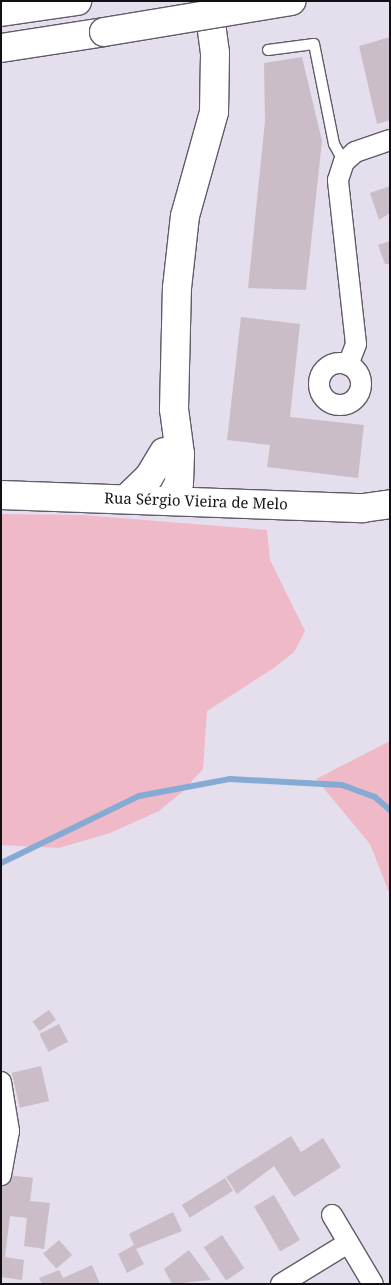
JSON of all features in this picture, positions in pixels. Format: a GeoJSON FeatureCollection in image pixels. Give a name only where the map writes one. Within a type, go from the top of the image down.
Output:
{"type":"FeatureCollection","features":[{"type":"Feature","properties":{"kind":"main road"},"geometry":{"type":"LineString","coordinates":[[1,12],[77,1]]}},
{"type":"Feature","properties":{"kind":"main road"},"geometry":{"type":"LineString","coordinates":[[170,500],[179,483],[172,453],[177,288],[186,216],[214,112],[215,53],[208,1]]}},
{"type":"Feature","properties":{"kind":"main road"},"geometry":{"type":"LineString","coordinates":[[1,48],[291,1]]}},
{"type":"Feature","properties":{"kind":"main road"},"geometry":{"type":"LineString","coordinates":[[126,499],[172,453]]}},
{"type":"Feature","properties":{"kind":"main road"},"geometry":{"type":"LineString","coordinates":[[172,453],[198,485],[217,502]]}},
{"type":"Feature","properties":{"kind":"main road","name":"Rua Sérgio Vieira de Melo"},"geometry":{"type":"LineString","coordinates":[[1,495],[363,508],[390,504]]}},
{"type":"Feature","properties":{"kind":"street"},"geometry":{"type":"LineString","coordinates":[[348,365],[356,344],[338,180],[344,162],[355,152],[390,140]]}},
{"type":"Feature","properties":{"kind":"street"},"geometry":{"type":"LineString","coordinates":[[1,1082],[9,1131],[1,1174]]}},
{"type":"Feature","properties":{"kind":"street"},"geometry":{"type":"LineString","coordinates":[[332,1215],[373,1284]]}},
{"type":"Feature","properties":{"kind":"street"},"geometry":{"type":"LineString","coordinates":[[281,1284],[348,1243]]}},
{"type":"Feature","properties":{"kind":"lane"},"geometry":{"type":"LineString","coordinates":[[268,50],[314,44],[334,144],[344,162]]}},
{"type":"Feature","properties":{"kind":"shaded area"},"geometry":{"type":"Polygon","coordinates":[[[1,514],[82,515],[267,530],[270,560],[305,631],[294,652],[274,668],[207,711],[203,769],[182,792],[159,811],[110,833],[59,848],[1,845],[1,514]]]}},
{"type":"Feature","properties":{"kind":"shaded area"},"geometry":{"type":"Polygon","coordinates":[[[390,741],[390,895],[370,844],[316,779],[390,741]]]}},
{"type":"Feature","properties":{"kind":"building"},"geometry":{"type":"Polygon","coordinates":[[[390,37],[390,120],[377,124],[359,46],[390,37]]]}},
{"type":"Feature","properties":{"kind":"building"},"geometry":{"type":"Polygon","coordinates":[[[302,57],[322,141],[306,290],[248,288],[265,121],[264,63],[302,57]]]}},
{"type":"Feature","properties":{"kind":"building"},"geometry":{"type":"Polygon","coordinates":[[[390,186],[390,213],[379,220],[370,193],[390,186]]]}},
{"type":"Feature","properties":{"kind":"building"},"geometry":{"type":"Polygon","coordinates":[[[390,241],[390,264],[385,264],[378,245],[390,241]]]}},
{"type":"Feature","properties":{"kind":"building"},"geometry":{"type":"Polygon","coordinates":[[[241,317],[300,324],[290,417],[364,425],[358,478],[267,467],[270,445],[227,440],[241,317]]]}},
{"type":"Feature","properties":{"kind":"building"},"geometry":{"type":"Polygon","coordinates":[[[49,1010],[56,1020],[39,1031],[33,1021],[49,1010]]]}},
{"type":"Feature","properties":{"kind":"building"},"geometry":{"type":"Polygon","coordinates":[[[59,1024],[68,1042],[48,1052],[39,1034],[59,1024]]]}},
{"type":"Feature","properties":{"kind":"building"},"geometry":{"type":"Polygon","coordinates":[[[41,1066],[49,1101],[20,1108],[12,1073],[41,1066]]]}},
{"type":"Feature","properties":{"kind":"building"},"geometry":{"type":"Polygon","coordinates":[[[291,1136],[301,1152],[323,1138],[341,1167],[294,1197],[274,1166],[237,1194],[226,1177],[291,1136]]]}},
{"type":"Feature","properties":{"kind":"building"},"geometry":{"type":"Polygon","coordinates":[[[1,1174],[33,1178],[30,1201],[50,1203],[44,1249],[24,1246],[27,1218],[10,1216],[5,1257],[24,1260],[22,1280],[1,1277],[1,1174]]]}},
{"type":"Feature","properties":{"kind":"building"},"geometry":{"type":"Polygon","coordinates":[[[225,1178],[233,1191],[190,1218],[182,1205],[225,1178]]]}},
{"type":"Feature","properties":{"kind":"building"},"geometry":{"type":"Polygon","coordinates":[[[274,1195],[300,1240],[280,1252],[254,1206],[274,1195]]]}},
{"type":"Feature","properties":{"kind":"building"},"geometry":{"type":"Polygon","coordinates":[[[173,1212],[182,1231],[136,1249],[144,1264],[127,1273],[118,1254],[134,1245],[129,1234],[173,1212]]]}},
{"type":"Feature","properties":{"kind":"building"},"geometry":{"type":"Polygon","coordinates":[[[222,1235],[244,1268],[226,1280],[204,1247],[222,1235]]]}},
{"type":"Feature","properties":{"kind":"building"},"geometry":{"type":"Polygon","coordinates":[[[59,1240],[72,1255],[56,1269],[43,1254],[59,1240]]]}},
{"type":"Feature","properties":{"kind":"building"},"geometry":{"type":"Polygon","coordinates":[[[189,1250],[211,1280],[172,1284],[164,1269],[189,1250]]]}},
{"type":"Feature","properties":{"kind":"building"},"geometry":{"type":"Polygon","coordinates":[[[92,1265],[100,1284],[42,1284],[39,1278],[59,1270],[63,1278],[92,1265]]]}},
{"type":"Feature","properties":{"kind":"waterway"},"geometry":{"type":"LineString","coordinates":[[1,863],[139,796],[230,779],[342,785],[375,797],[390,810]]}}]}
